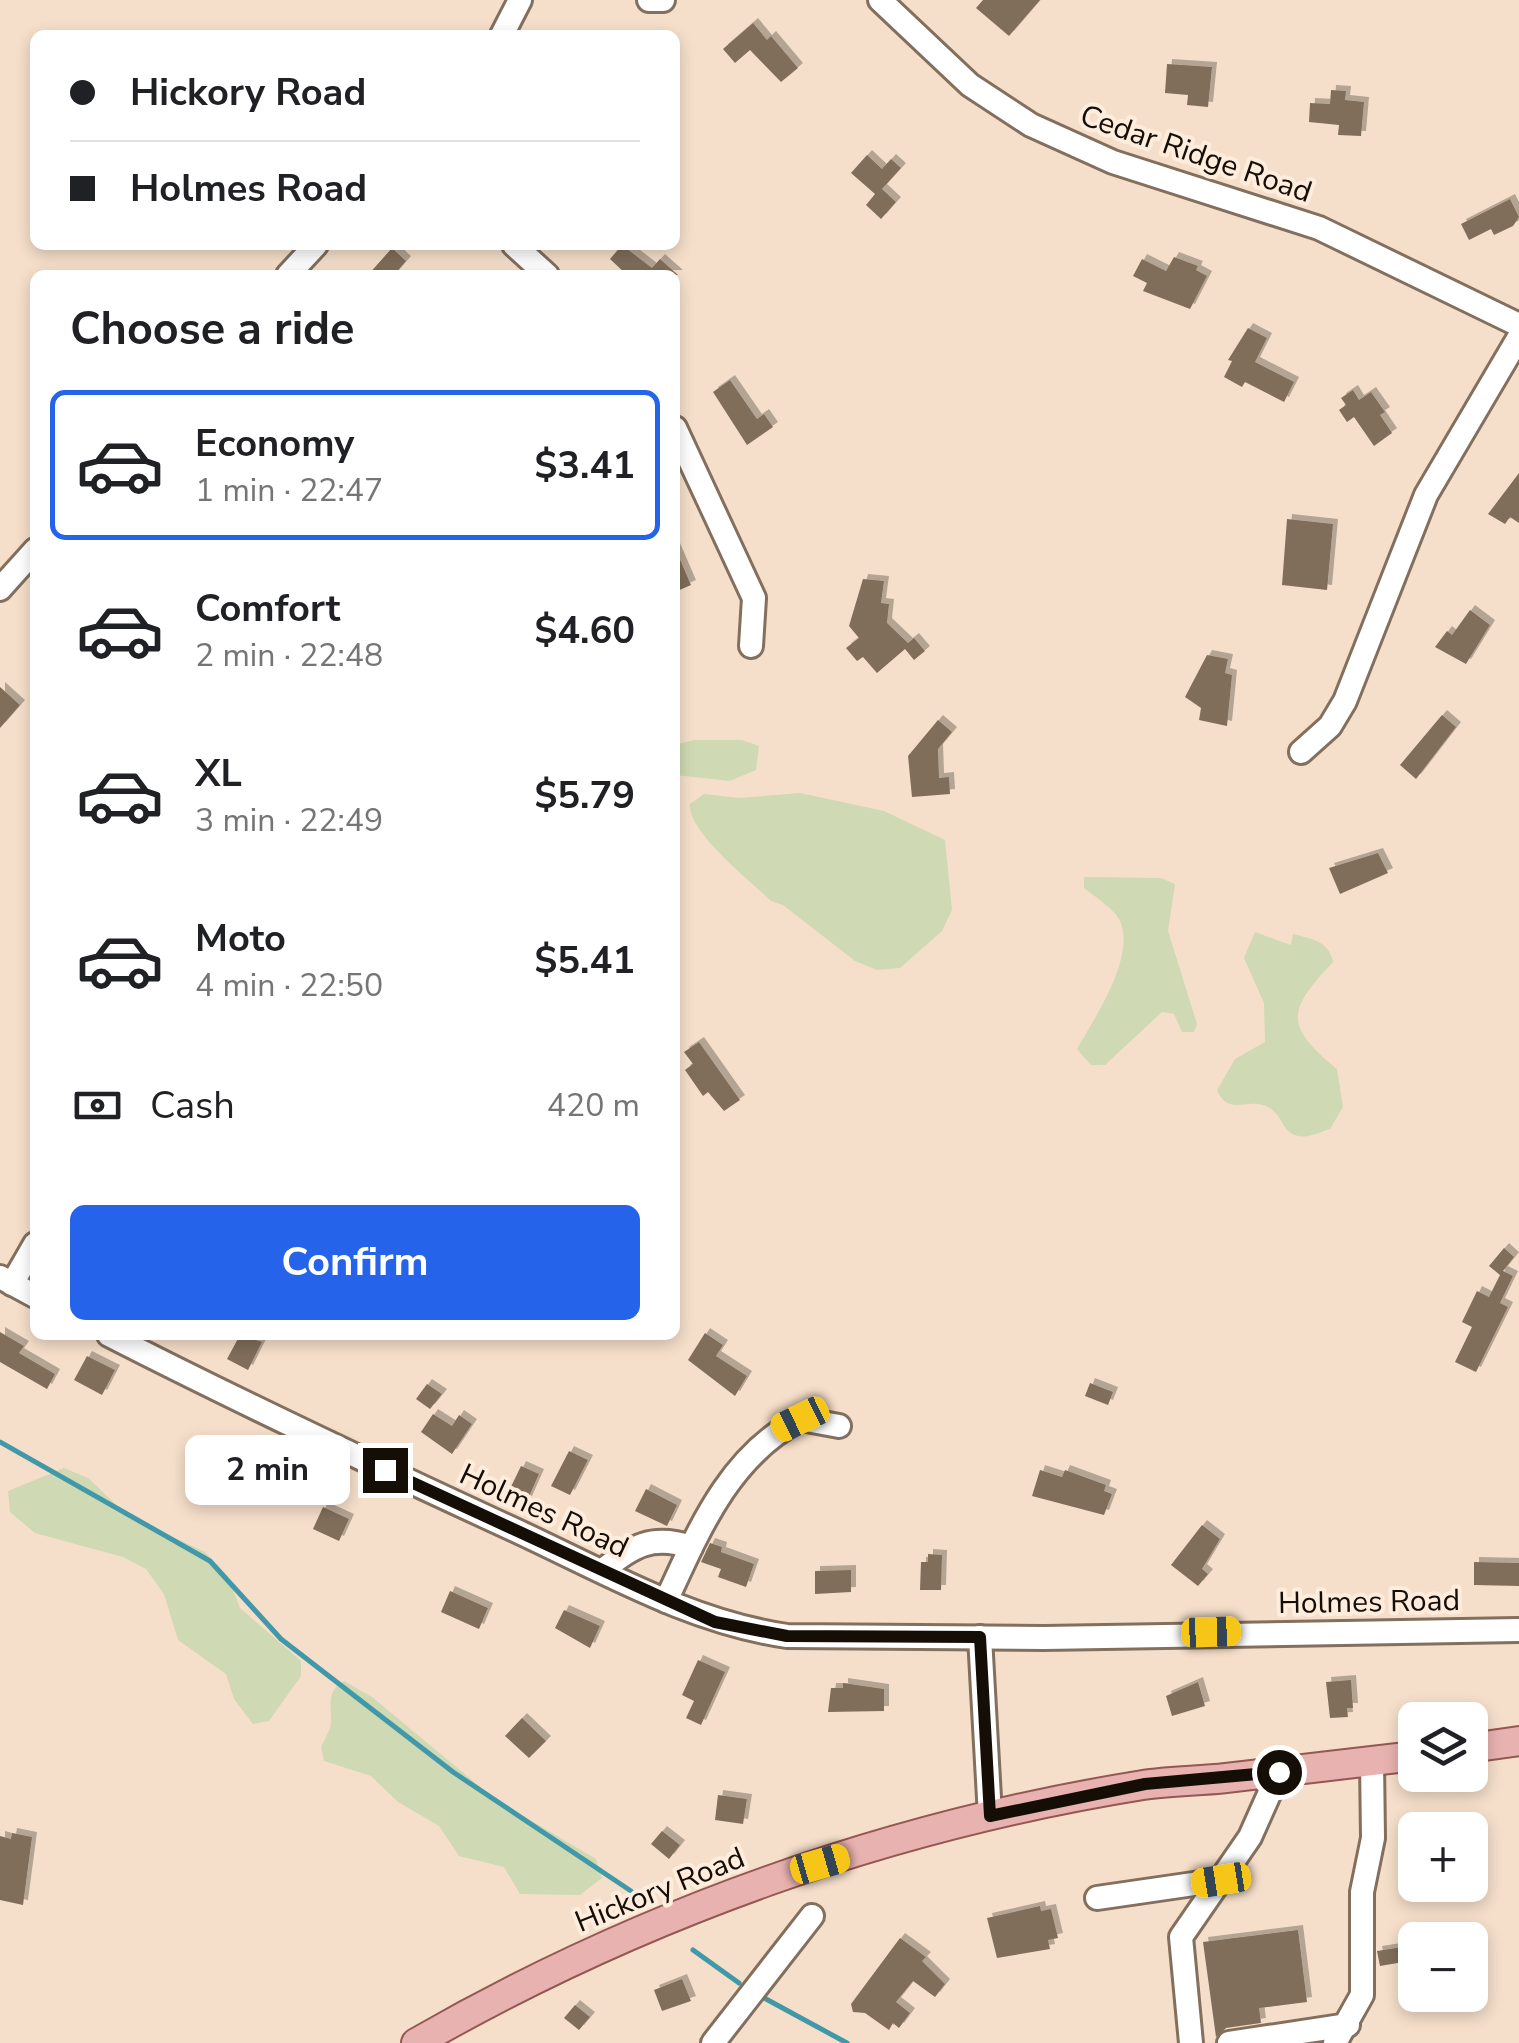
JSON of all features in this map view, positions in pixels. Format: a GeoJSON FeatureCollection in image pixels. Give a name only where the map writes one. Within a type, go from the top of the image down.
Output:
{"type":"FeatureCollection","features":[{"type":"Feature","properties":{"kind":"main road"},"geometry":{"type":"LineString","coordinates":[[1488,1745],[1519,1740]]}},
{"type":"Feature","properties":{"kind":"main road","name":"Hickory Road"},"geometry":{"type":"LineString","coordinates":[[416,2043],[534,1979],[648,1926],[796,1871],[990,1816],[1145,1784],[1398,1758]]}},
{"type":"Feature","properties":{"kind":"street"},"geometry":{"type":"LineString","coordinates":[[505,30],[520,0]]}},
{"type":"Feature","properties":{"kind":"street"},"geometry":{"type":"LineString","coordinates":[[650,0],[663,0]]}},
{"type":"Feature","properties":{"kind":"street","name":"Cedar Ridge Road"},"geometry":{"type":"LineString","coordinates":[[880,0],[970,84],[1055,137],[1113,162],[1319,228],[1519,325]]}},
{"type":"Feature","properties":{"kind":"street"},"geometry":{"type":"LineString","coordinates":[[293,270],[311,250]]}},
{"type":"Feature","properties":{"kind":"street"},"geometry":{"type":"LineString","coordinates":[[520,250],[542,270]]}},
{"type":"Feature","properties":{"kind":"street"},"geometry":{"type":"LineString","coordinates":[[1301,752],[1330,726],[1345,701],[1426,495],[1519,337]]}},
{"type":"Feature","properties":{"kind":"street"},"geometry":{"type":"LineString","coordinates":[[680,440],[754,598],[751,646]]}},
{"type":"Feature","properties":{"kind":"street"},"geometry":{"type":"LineString","coordinates":[[0,589],[30,556]]}},
{"type":"Feature","properties":{"kind":"street"},"geometry":{"type":"LineString","coordinates":[[30,1250],[6,1281],[30,1293]]}},
{"type":"Feature","properties":{"kind":"street","name":"Holmes Road"},"geometry":{"type":"LineString","coordinates":[[119,1340],[357,1458],[715,1622],[787,1636],[1519,1630]]}},
{"type":"Feature","properties":{"kind":"street"},"geometry":{"type":"LineString","coordinates":[[666,1601],[707,1514],[753,1451],[800,1419],[839,1426]]}},
{"type":"Feature","properties":{"kind":"street"},"geometry":{"type":"LineString","coordinates":[[602,1571],[627,1551],[666,1538],[690,1547]]}},
{"type":"Feature","properties":{"kind":"street"},"geometry":{"type":"LineString","coordinates":[[980,1637],[990,1816]]}},
{"type":"Feature","properties":{"kind":"street"},"geometry":{"type":"LineString","coordinates":[[1229,2043],[1342,2034],[1362,1995],[1362,1892],[1372,1838],[1372,1761]]}},
{"type":"Feature","properties":{"kind":"street"},"geometry":{"type":"LineString","coordinates":[[1191,2043],[1181,1937],[1250,1837],[1279,1772]]}},
{"type":"Feature","properties":{"kind":"street"},"geometry":{"type":"LineString","coordinates":[[1097,1898],[1221,1880]]}},
{"type":"Feature","properties":{"kind":"street"},"geometry":{"type":"LineString","coordinates":[[712,2043],[812,1916]]}},
{"type":"Feature","properties":{"kind":"green space"},"geometry":{"type":"Polygon","coordinates":[[[742,740],[759,746],[756,770],[730,781],[680,776],[680,744],[742,740]]]}},
{"type":"Feature","properties":{"kind":"green space"},"geometry":{"type":"Polygon","coordinates":[[[800,793],[884,811],[945,840],[952,910],[942,931],[900,968],[877,970],[855,961],[783,905],[771,901],[709,842],[692,816],[690,804],[704,794],[739,798],[800,793]]]}},
{"type":"Feature","properties":{"kind":"green space"},"geometry":{"type":"Polygon","coordinates":[[[1084,877],[1161,878],[1175,884],[1168,931],[1197,1024],[1194,1032],[1182,1032],[1174,1014],[1162,1012],[1105,1065],[1091,1065],[1077,1049],[1112,986],[1123,950],[1119,919],[1084,888],[1084,877]]]}},
{"type":"Feature","properties":{"kind":"green space"},"geometry":{"type":"Polygon","coordinates":[[[1255,932],[1291,945],[1293,934],[1313,940],[1324,945],[1331,955],[1333,962],[1307,993],[1298,1017],[1308,1041],[1337,1069],[1343,1107],[1330,1129],[1294,1135],[1271,1109],[1228,1103],[1217,1090],[1235,1059],[1265,1042],[1264,1003],[1244,958],[1255,932]]]}},
{"type":"Feature","properties":{"kind":"green space"},"geometry":{"type":"Polygon","coordinates":[[[64,1468],[88,1478],[128,1516],[205,1552],[228,1577],[240,1608],[301,1661],[301,1676],[269,1721],[253,1724],[234,1699],[226,1674],[178,1640],[164,1594],[146,1569],[123,1557],[35,1533],[10,1512],[8,1491],[64,1468]]]}},
{"type":"Feature","properties":{"kind":"green space"},"geometry":{"type":"Polygon","coordinates":[[[344,1681],[372,1697],[496,1800],[596,1859],[602,1878],[580,1895],[520,1894],[504,1867],[459,1856],[439,1826],[398,1802],[371,1776],[324,1761],[321,1747],[331,1724],[332,1695],[344,1681]]]}},
{"type":"Feature","properties":{"kind":"building"},"geometry":{"type":"Polygon","coordinates":[[[983,0],[1040,0],[1009,36],[976,8],[983,0]]]}},
{"type":"Feature","properties":{"kind":"building"},"geometry":{"type":"Polygon","coordinates":[[[753,23],[767,40],[771,36],[798,68],[781,82],[750,50],[735,63],[723,49],[753,23]]]}},
{"type":"Feature","properties":{"kind":"building"},"geometry":{"type":"Polygon","coordinates":[[[1167,64],[1212,67],[1208,107],[1187,105],[1188,95],[1165,93],[1167,64]]]}},
{"type":"Feature","properties":{"kind":"building"},"geometry":{"type":"Polygon","coordinates":[[[1331,90],[1346,91],[1345,100],[1364,102],[1361,136],[1338,135],[1339,125],[1309,122],[1310,103],[1330,104],[1331,90]]]}},
{"type":"Feature","properties":{"kind":"building"},"geometry":{"type":"Polygon","coordinates":[[[867,155],[882,169],[891,159],[901,168],[882,189],[896,202],[881,219],[866,205],[875,194],[851,173],[867,155]]]}},
{"type":"Feature","properties":{"kind":"building"},"geometry":{"type":"Polygon","coordinates":[[[1510,199],[1519,217],[1513,226],[1494,235],[1491,229],[1469,240],[1461,224],[1510,199]]]}},
{"type":"Feature","properties":{"kind":"building"},"geometry":{"type":"Polygon","coordinates":[[[390,250],[406,261],[398,270],[372,270],[390,250]]]}},
{"type":"Feature","properties":{"kind":"building"},"geometry":{"type":"Polygon","coordinates":[[[618,250],[629,250],[652,268],[660,259],[672,270],[622,270],[610,259],[618,250]]]}},
{"type":"Feature","properties":{"kind":"building"},"geometry":{"type":"Polygon","coordinates":[[[1174,257],[1198,266],[1196,270],[1207,276],[1190,309],[1143,291],[1147,283],[1133,276],[1142,259],[1166,271],[1174,257]]]}},
{"type":"Feature","properties":{"kind":"building"},"geometry":{"type":"Polygon","coordinates":[[[1248,328],[1267,338],[1255,362],[1294,382],[1284,402],[1245,382],[1242,387],[1224,377],[1232,361],[1228,360],[1248,328]]]}},
{"type":"Feature","properties":{"kind":"building"},"geometry":{"type":"Polygon","coordinates":[[[730,380],[757,419],[764,414],[773,427],[747,445],[713,392],[730,380]]]}},
{"type":"Feature","properties":{"kind":"building"},"geometry":{"type":"Polygon","coordinates":[[[1353,390],[1359,400],[1371,392],[1385,412],[1380,415],[1392,433],[1374,446],[1354,417],[1347,422],[1339,410],[1346,405],[1341,398],[1353,390]]]}},
{"type":"Feature","properties":{"kind":"building"},"geometry":{"type":"Polygon","coordinates":[[[1519,473],[1519,523],[1510,517],[1505,524],[1488,514],[1519,473]]]}},
{"type":"Feature","properties":{"kind":"building"},"geometry":{"type":"Polygon","coordinates":[[[1287,519],[1333,524],[1327,590],[1282,585],[1287,519]]]}},
{"type":"Feature","properties":{"kind":"building"},"geometry":{"type":"Polygon","coordinates":[[[680,560],[691,585],[680,590],[680,560]]]}},
{"type":"Feature","properties":{"kind":"building"},"geometry":{"type":"Polygon","coordinates":[[[863,579],[884,581],[881,603],[889,604],[887,623],[908,643],[914,638],[925,651],[914,660],[905,649],[877,673],[863,657],[857,661],[846,648],[859,638],[849,626],[863,579]]]}},
{"type":"Feature","properties":{"kind":"building"},"geometry":{"type":"Polygon","coordinates":[[[1470,610],[1490,625],[1466,664],[1435,647],[1447,631],[1452,635],[1470,610]]]}},
{"type":"Feature","properties":{"kind":"building"},"geometry":{"type":"Polygon","coordinates":[[[1207,655],[1228,659],[1225,673],[1232,675],[1227,726],[1199,720],[1201,708],[1185,697],[1207,655]]]}},
{"type":"Feature","properties":{"kind":"building"},"geometry":{"type":"Polygon","coordinates":[[[0,687],[20,705],[0,728],[0,687]]]}},
{"type":"Feature","properties":{"kind":"building"},"geometry":{"type":"Polygon","coordinates":[[[1442,715],[1456,727],[1416,779],[1400,765],[1442,715]]]}},
{"type":"Feature","properties":{"kind":"building"},"geometry":{"type":"Polygon","coordinates":[[[938,720],[952,732],[938,749],[939,778],[949,777],[950,794],[912,797],[908,756],[938,720]]]}},
{"type":"Feature","properties":{"kind":"building"},"geometry":{"type":"Polygon","coordinates":[[[1378,853],[1388,873],[1340,894],[1329,868],[1378,853]]]}},
{"type":"Feature","properties":{"kind":"building"},"geometry":{"type":"Polygon","coordinates":[[[699,1042],[740,1100],[724,1111],[708,1092],[703,1096],[685,1070],[693,1064],[684,1052],[699,1042]]]}},
{"type":"Feature","properties":{"kind":"building"},"geometry":{"type":"Polygon","coordinates":[[[1504,1248],[1514,1257],[1503,1271],[1513,1276],[1500,1303],[1508,1307],[1476,1372],[1455,1362],[1472,1327],[1462,1322],[1477,1291],[1489,1297],[1500,1275],[1489,1266],[1504,1248]]]}},
{"type":"Feature","properties":{"kind":"building"},"geometry":{"type":"Polygon","coordinates":[[[0,1332],[24,1346],[19,1353],[55,1374],[47,1389],[0,1362],[0,1332]]]}},
{"type":"Feature","properties":{"kind":"building"},"geometry":{"type":"Polygon","coordinates":[[[705,1333],[723,1345],[716,1356],[747,1376],[735,1396],[688,1360],[705,1333]]]}},
{"type":"Feature","properties":{"kind":"building"},"geometry":{"type":"Polygon","coordinates":[[[237,1340],[262,1342],[248,1370],[227,1359],[237,1340]]]}},
{"type":"Feature","properties":{"kind":"building"},"geometry":{"type":"Polygon","coordinates":[[[87,1356],[115,1370],[102,1395],[74,1380],[87,1356]]]}},
{"type":"Feature","properties":{"kind":"building"},"geometry":{"type":"Polygon","coordinates":[[[1090,1383],[1113,1392],[1108,1405],[1085,1396],[1090,1383]]]}},
{"type":"Feature","properties":{"kind":"building"},"geometry":{"type":"Polygon","coordinates":[[[427,1384],[442,1394],[430,1409],[416,1399],[427,1384]]]}},
{"type":"Feature","properties":{"kind":"building"},"geometry":{"type":"Polygon","coordinates":[[[433,1414],[452,1426],[459,1415],[472,1424],[452,1454],[421,1432],[433,1414]]]}},
{"type":"Feature","properties":{"kind":"building"},"geometry":{"type":"Polygon","coordinates":[[[211,1447],[240,1464],[232,1482],[201,1468],[211,1447]]]}},
{"type":"Feature","properties":{"kind":"building"},"geometry":{"type":"Polygon","coordinates":[[[569,1451],[588,1460],[570,1495],[551,1486],[569,1451]]]}},
{"type":"Feature","properties":{"kind":"building"},"geometry":{"type":"Polygon","coordinates":[[[521,1466],[539,1474],[527,1501],[508,1493],[521,1466]]]}},
{"type":"Feature","properties":{"kind":"building"},"geometry":{"type":"Polygon","coordinates":[[[1040,1470],[1062,1477],[1065,1470],[1106,1485],[1104,1491],[1112,1494],[1104,1515],[1032,1496],[1040,1470]]]}},
{"type":"Feature","properties":{"kind":"building"},"geometry":{"type":"Polygon","coordinates":[[[646,1489],[677,1505],[667,1526],[635,1511],[646,1489]]]}},
{"type":"Feature","properties":{"kind":"building"},"geometry":{"type":"Polygon","coordinates":[[[323,1507],[349,1519],[339,1541],[313,1529],[323,1507]]]}},
{"type":"Feature","properties":{"kind":"building"},"geometry":{"type":"Polygon","coordinates":[[[1202,1525],[1220,1539],[1202,1569],[1208,1574],[1198,1586],[1171,1565],[1202,1525]]]}},
{"type":"Feature","properties":{"kind":"building"},"geometry":{"type":"Polygon","coordinates":[[[710,1543],[722,1547],[721,1552],[754,1564],[746,1587],[718,1577],[721,1569],[701,1562],[710,1543]]]}},
{"type":"Feature","properties":{"kind":"building"},"geometry":{"type":"Polygon","coordinates":[[[928,1554],[942,1555],[941,1590],[920,1590],[921,1562],[928,1562],[928,1554]]]}},
{"type":"Feature","properties":{"kind":"building"},"geometry":{"type":"Polygon","coordinates":[[[1474,1562],[1519,1563],[1519,1586],[1474,1585],[1474,1562]]]}},
{"type":"Feature","properties":{"kind":"building"},"geometry":{"type":"Polygon","coordinates":[[[851,1570],[851,1592],[815,1594],[815,1571],[851,1570]]]}},
{"type":"Feature","properties":{"kind":"building"},"geometry":{"type":"Polygon","coordinates":[[[450,1591],[488,1608],[479,1629],[441,1612],[450,1591]]]}},
{"type":"Feature","properties":{"kind":"building"},"geometry":{"type":"Polygon","coordinates":[[[564,1610],[600,1626],[590,1648],[555,1628],[564,1610]]]}},
{"type":"Feature","properties":{"kind":"building"},"geometry":{"type":"Polygon","coordinates":[[[698,1660],[725,1672],[701,1725],[686,1718],[694,1701],[682,1695],[698,1660]]]}},
{"type":"Feature","properties":{"kind":"building"},"geometry":{"type":"Polygon","coordinates":[[[1351,1680],[1353,1708],[1347,1708],[1348,1717],[1330,1718],[1326,1682],[1351,1680]]]}},
{"type":"Feature","properties":{"kind":"building"},"geometry":{"type":"Polygon","coordinates":[[[1198,1682],[1205,1706],[1172,1716],[1166,1696],[1198,1682]]]}},
{"type":"Feature","properties":{"kind":"building"},"geometry":{"type":"Polygon","coordinates":[[[843,1683],[884,1689],[884,1711],[828,1712],[831,1688],[843,1688],[843,1683]]]}},
{"type":"Feature","properties":{"kind":"building"},"geometry":{"type":"Polygon","coordinates":[[[522,1718],[546,1741],[529,1758],[505,1736],[522,1718]]]}},
{"type":"Feature","properties":{"kind":"building"},"geometry":{"type":"Polygon","coordinates":[[[718,1795],[747,1799],[743,1824],[715,1820],[718,1795]]]}},
{"type":"Feature","properties":{"kind":"building"},"geometry":{"type":"Polygon","coordinates":[[[662,1831],[680,1845],[669,1859],[651,1844],[662,1831]]]}},
{"type":"Feature","properties":{"kind":"building"},"geometry":{"type":"Polygon","coordinates":[[[12,1833],[32,1837],[23,1905],[0,1900],[0,1836],[11,1839],[12,1833]]]}},
{"type":"Feature","properties":{"kind":"building"},"geometry":{"type":"Polygon","coordinates":[[[1040,1906],[1041,1911],[1051,1909],[1058,1938],[1048,1940],[1050,1949],[997,1958],[987,1918],[1040,1906]]]}},
{"type":"Feature","properties":{"kind":"building"},"geometry":{"type":"Polygon","coordinates":[[[1298,1930],[1307,2002],[1259,2008],[1261,2023],[1226,2028],[1216,2037],[1203,1942],[1298,1930]]]}},
{"type":"Feature","properties":{"kind":"building"},"geometry":{"type":"Polygon","coordinates":[[[900,1938],[926,1957],[922,1961],[945,1984],[935,1997],[913,1981],[896,2002],[910,2013],[899,2028],[893,2023],[889,2030],[865,2013],[853,2012],[851,2004],[900,1938]]]}},
{"type":"Feature","properties":{"kind":"building"},"geometry":{"type":"Polygon","coordinates":[[[1398,1948],[1398,1963],[1380,1966],[1377,1951],[1398,1948]]]}},
{"type":"Feature","properties":{"kind":"building"},"geometry":{"type":"Polygon","coordinates":[[[682,1979],[691,2001],[662,2011],[654,1990],[682,1979]]]}},
{"type":"Feature","properties":{"kind":"building"},"geometry":{"type":"Polygon","coordinates":[[[575,2005],[590,2017],[579,2030],[564,2018],[575,2005]]]}},
{"type":"Feature","properties":{"kind":"waterway"},"geometry":{"type":"LineString","coordinates":[[0,1442],[210,1561],[281,1639],[453,1772],[631,1891]]}},
{"type":"Feature","properties":{"kind":"waterway"},"geometry":{"type":"LineString","coordinates":[[693,1950],[739,1983]]}},
{"type":"Feature","properties":{"kind":"waterway"},"geometry":{"type":"LineString","coordinates":[[766,1999],[847,2043]]}},
{"type":"Feature","properties":{"kind":"route"},"geometry":{"type":"LineString","coordinates":[[385,1470],[715,1622],[787,1636],[980,1637],[990,1816],[1145,1784],[1279,1772]]}}]}
